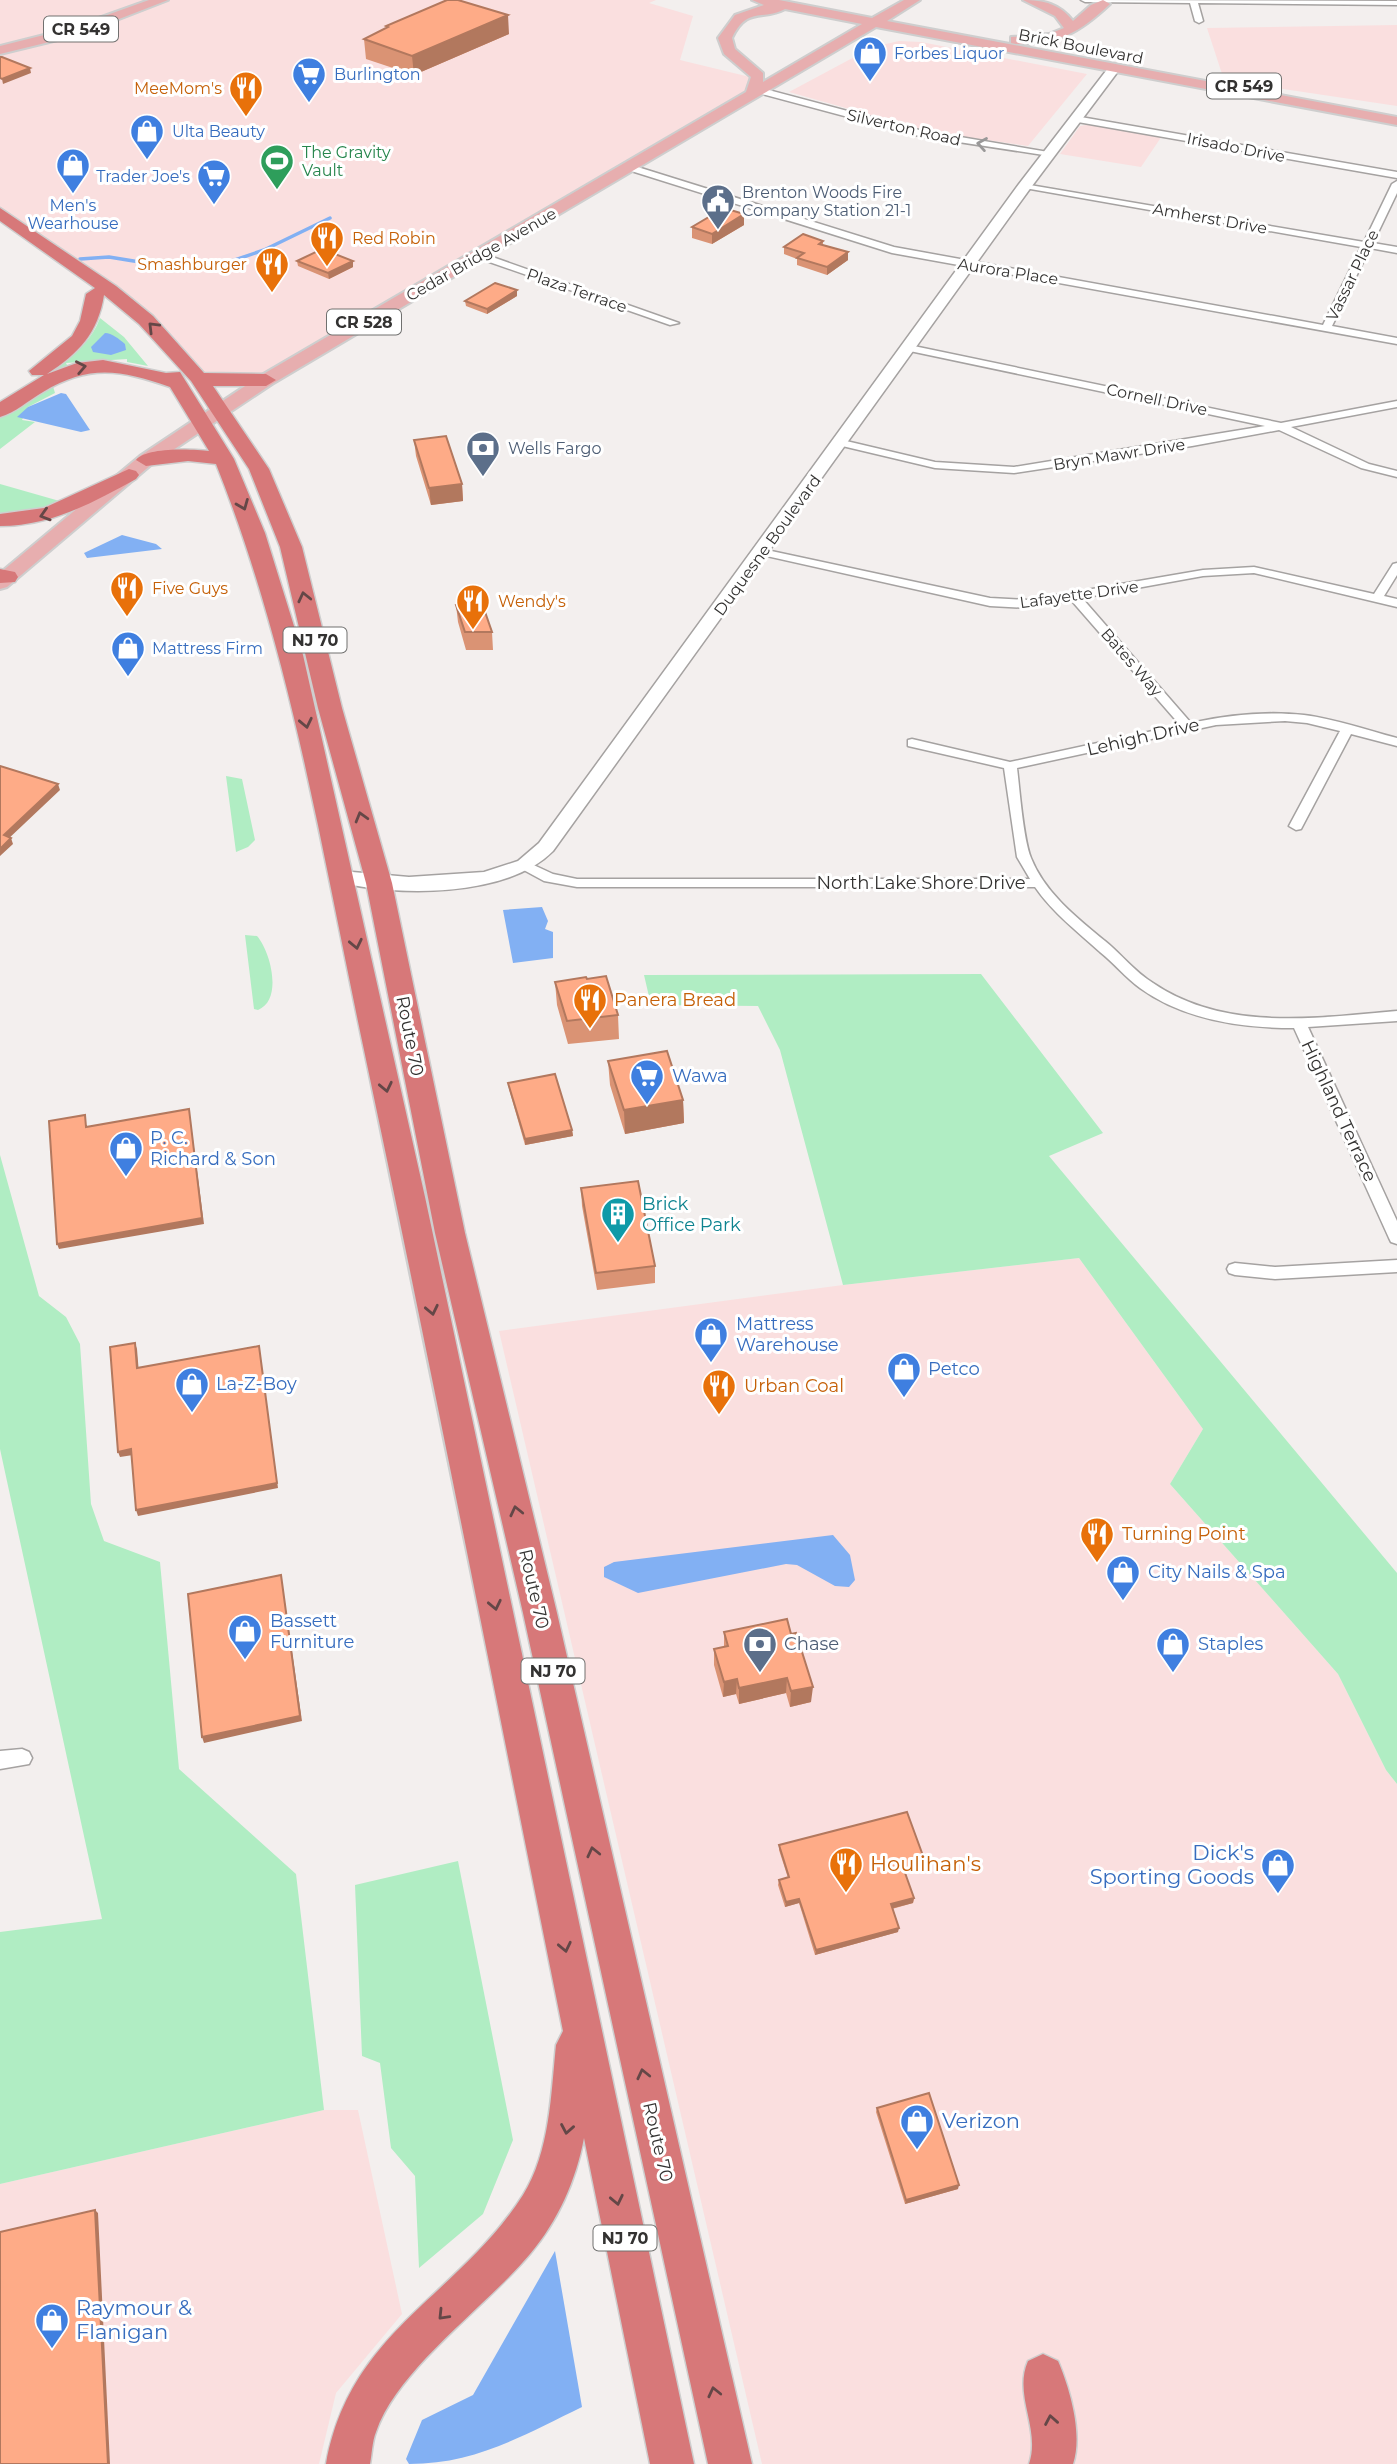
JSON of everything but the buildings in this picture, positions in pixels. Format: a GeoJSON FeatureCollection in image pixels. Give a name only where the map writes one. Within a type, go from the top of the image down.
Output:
{"type":"FeatureCollection","features":[{"type":"Feature","properties":{"kind":"highway","name":"NJ 70"},"geometry":{"type":"LineString","coordinates":[[0,213],[109,290],[146,320],[198,378],[224,458],[254,533],[292,655],[341,877]]}},
{"type":"Feature","properties":{"kind":"highway","name":"NJ 70"},"geometry":{"type":"LineString","coordinates":[[0,225],[30,243],[95,294],[156,353],[178,383],[258,469],[291,547],[330,708],[379,883]]}},
{"type":"Feature","properties":{"kind":"highway"},"geometry":{"type":"LineString","coordinates":[[0,398],[80,340],[92,317],[95,294]]}},
{"type":"Feature","properties":{"kind":"highway"},"geometry":{"type":"LineString","coordinates":[[0,411],[48,379],[86,366],[123,365],[178,383]]}},
{"type":"Feature","properties":{"kind":"highway"},"geometry":{"type":"LineString","coordinates":[[198,378],[219,382],[266,380]]}},
{"type":"Feature","properties":{"kind":"highway"},"geometry":{"type":"LineString","coordinates":[[146,460],[188,455],[224,458]]}},
{"type":"Feature","properties":{"kind":"highway"},"geometry":{"type":"LineString","coordinates":[[0,520],[35,518],[64,509],[129,475]]}},
{"type":"Feature","properties":{"kind":"highway","name":"Route 70"},"geometry":{"type":"LineString","coordinates":[[341,877],[579,2013]]}},
{"type":"Feature","properties":{"kind":"highway","name":"Route 70"},"geometry":{"type":"LineString","coordinates":[[379,883],[450,1233],[543,1627],[729,2461]]}},
{"type":"Feature","properties":{"kind":"highway","name":"NJ 70"},"geometry":{"type":"LineString","coordinates":[[579,2013],[672,2464]]}},
{"type":"Feature","properties":{"kind":"highway"},"geometry":{"type":"LineString","coordinates":[[348,2464],[354,2428],[365,2402],[398,2362],[518,2238],[539,2208],[563,2150],[579,2013]]}},
{"type":"Feature","properties":{"kind":"highway"},"geometry":{"type":"LineString","coordinates":[[1044,2376],[1056,2449],[1051,2464]]}},
{"type":"Feature","properties":{"kind":"main road","name":"CR 549"},"geometry":{"type":"LineString","coordinates":[[0,50],[72,32],[161,0]]}},
{"type":"Feature","properties":{"kind":"main road","name":"Brick Boulevard"},"geometry":{"type":"LineString","coordinates":[[759,0],[802,4],[1397,113]]}},
{"type":"Feature","properties":{"kind":"main road","name":"Cedar Bridge Avenue"},"geometry":{"type":"LineString","coordinates":[[2,579],[146,460],[266,380],[481,257],[628,167],[913,0]]}},
{"type":"Feature","properties":{"kind":"main road"},"geometry":{"type":"LineString","coordinates":[[1030,0],[1059,13],[1069,30],[1070,46],[1091,58]]}},
{"type":"Feature","properties":{"kind":"main road"},"geometry":{"type":"LineString","coordinates":[[1045,0],[1077,2],[1083,18]]}},
{"type":"Feature","properties":{"kind":"main road"},"geometry":{"type":"LineString","coordinates":[[1002,40],[1046,39],[1069,30],[1083,18],[1109,3]]}},
{"type":"Feature","properties":{"kind":"main road"},"geometry":{"type":"LineString","coordinates":[[757,93],[758,76],[746,63],[732,54],[725,43],[726,34],[738,8],[858,4]]}},
{"type":"Feature","properties":{"kind":"main road","name":"Brick Boulevard"},"geometry":{"type":"LineString","coordinates":[[879,20],[943,37],[1397,121]]}},
{"type":"Feature","properties":{"kind":"main road"},"geometry":{"type":"LineString","coordinates":[[830,50],[879,40],[943,37]]}},
{"type":"Feature","properties":{"kind":"main road"},"geometry":{"type":"LineString","coordinates":[[746,63],[772,66],[807,64]]}},
{"type":"Feature","properties":{"kind":"street"},"geometry":{"type":"LineString","coordinates":[[1193,1],[1199,22]]}},
{"type":"Feature","properties":{"kind":"street"},"geometry":{"type":"LineString","coordinates":[[1077,2],[1397,3]]}},
{"type":"Feature","properties":{"kind":"street","name":"Duquesne Boulevard"},"geometry":{"type":"LineString","coordinates":[[341,877],[379,883],[474,880],[525,865],[547,847],[842,443],[1074,118],[1113,70]]}},
{"type":"Feature","properties":{"kind":"street","name":"Silverton Road"},"geometry":{"type":"LineString","coordinates":[[757,93],[919,133],[1050,153]]}},
{"type":"Feature","properties":{"kind":"street","name":"Irisado Drive"},"geometry":{"type":"LineString","coordinates":[[1074,118],[1397,175]]}},
{"type":"Feature","properties":{"kind":"street","name":"Aurora Place"},"geometry":{"type":"LineString","coordinates":[[628,167],[892,250],[1397,341]]}},
{"type":"Feature","properties":{"kind":"street","name":"Vassar Place"},"geometry":{"type":"LineString","coordinates":[[1326,328],[1397,184]]}},
{"type":"Feature","properties":{"kind":"street","name":"Amherst Drive"},"geometry":{"type":"LineString","coordinates":[[1024,187],[1397,250]]}},
{"type":"Feature","properties":{"kind":"street","name":"Plaza Terrace"},"geometry":{"type":"LineString","coordinates":[[481,257],[674,323]]}},
{"type":"Feature","properties":{"kind":"street","name":"Cornell Drive"},"geometry":{"type":"LineString","coordinates":[[909,348],[1280,426],[1365,466],[1397,474]]}},
{"type":"Feature","properties":{"kind":"street","name":"Bryn Mawr Drive"},"geometry":{"type":"LineString","coordinates":[[842,443],[946,467],[1014,470],[1192,443],[1397,404]]}},
{"type":"Feature","properties":{"kind":"street","name":"Lafayette Drive"},"geometry":{"type":"LineString","coordinates":[[762,552],[990,603],[1028,604],[1203,573],[1254,570],[1397,603]]}},
{"type":"Feature","properties":{"kind":"street"},"geometry":{"type":"LineString","coordinates":[[1377,598],[1397,566]]}},
{"type":"Feature","properties":{"kind":"street","name":"Bates Way"},"geometry":{"type":"LineString","coordinates":[[1076,597],[1188,727]]}},
{"type":"Feature","properties":{"kind":"street","name":"Lehigh Drive"},"geometry":{"type":"LineString","coordinates":[[1010,766],[1216,721],[1285,718],[1348,728],[1397,742]]}},
{"type":"Feature","properties":{"kind":"street"},"geometry":{"type":"LineString","coordinates":[[1296,826],[1348,728]]}},
{"type":"Feature","properties":{"kind":"street"},"geometry":{"type":"LineString","coordinates":[[912,743],[1010,766],[1024,857],[1039,883]]}},
{"type":"Feature","properties":{"kind":"street","name":"North Lake Shore Drive"},"geometry":{"type":"LineString","coordinates":[[525,865],[549,878],[577,883],[1039,883],[1047,895],[1082,930],[1149,988],[1187,1008],[1244,1023],[1299,1023],[1397,1016]]}},
{"type":"Feature","properties":{"kind":"street","name":"Highland Terrace"},"geometry":{"type":"LineString","coordinates":[[1299,1023],[1397,1238]]}},
{"type":"Feature","properties":{"kind":"street"},"geometry":{"type":"LineString","coordinates":[[1235,1269],[1275,1273],[1397,1266]]}},
{"type":"Feature","properties":{"kind":"street"},"geometry":{"type":"LineString","coordinates":[[0,1760],[22,1758]]}},
{"type":"Feature","properties":{"kind":"shaded area"},"geometry":{"type":"Polygon","coordinates":[[[0,0],[656,0],[649,3],[693,16],[680,60],[754,78],[747,99],[266,380],[198,378],[174,349],[0,213],[0,0]]]}},
{"type":"Feature","properties":{"kind":"shaded area"},"geometry":{"type":"Polygon","coordinates":[[[1397,25],[1397,106],[1224,80],[1207,28],[1397,25]]]}},
{"type":"Feature","properties":{"kind":"shaded area"},"geometry":{"type":"Polygon","coordinates":[[[899,41],[921,42],[1087,74],[1028,146],[931,132],[789,92],[873,47],[899,41]]]}},
{"type":"Feature","properties":{"kind":"shaded area"},"geometry":{"type":"Polygon","coordinates":[[[1092,124],[1162,136],[1141,167],[1060,154],[1080,126],[1092,124]]]}},
{"type":"Feature","properties":{"kind":"shaded area"},"geometry":{"type":"Polygon","coordinates":[[[1079,1258],[1203,1429],[1170,1484],[1338,1674],[1386,1770],[1397,1784],[1397,2464],[762,2464],[499,1331],[843,1285],[1079,1258]]]}},
{"type":"Feature","properties":{"kind":"shaded area"},"geometry":{"type":"Polygon","coordinates":[[[324,2110],[358,2110],[402,2314],[336,2393],[319,2464],[0,2464],[0,2184],[324,2110]]]}},
{"type":"Feature","properties":{"kind":"green space"},"geometry":{"type":"Polygon","coordinates":[[[100,318],[124,337],[148,366],[127,362],[127,359],[66,363],[68,367],[0,403],[71,356],[93,332],[100,318]]]}},
{"type":"Feature","properties":{"kind":"green space"},"geometry":{"type":"Polygon","coordinates":[[[52,383],[55,393],[28,407],[22,420],[35,422],[0,449],[0,418],[52,383]]]}},
{"type":"Feature","properties":{"kind":"green space"},"geometry":{"type":"Polygon","coordinates":[[[0,484],[63,502],[53,507],[0,516],[0,484]]]}},
{"type":"Feature","properties":{"kind":"green space"},"geometry":{"type":"Polygon","coordinates":[[[226,776],[242,779],[255,840],[248,847],[236,852],[226,776]]]}},
{"type":"Feature","properties":{"kind":"green space"},"geometry":{"type":"Polygon","coordinates":[[[245,935],[257,936],[262,943],[272,975],[270,996],[266,1005],[258,1010],[254,1009],[245,935]]]}},
{"type":"Feature","properties":{"kind":"green space"},"geometry":{"type":"Polygon","coordinates":[[[981,974],[1103,1133],[1049,1156],[1397,1573],[1397,1784],[1386,1770],[1338,1674],[1170,1484],[1203,1429],[1079,1258],[843,1285],[780,1050],[758,1006],[651,1005],[644,975],[981,974]]]}},
{"type":"Feature","properties":{"kind":"green space"},"geometry":{"type":"Polygon","coordinates":[[[0,1155],[39,1296],[66,1317],[80,1344],[91,1504],[104,1541],[160,1562],[179,1769],[296,1874],[324,2110],[0,2184],[0,1932],[102,1919],[0,1449],[0,1155]]]}},
{"type":"Feature","properties":{"kind":"green space"},"geometry":{"type":"Polygon","coordinates":[[[458,1861],[513,2140],[483,2214],[419,2268],[415,2176],[391,2148],[380,2063],[362,2056],[355,1885],[458,1861]]]}},
{"type":"Feature","properties":{"kind":"water"},"geometry":{"type":"Polygon","coordinates":[[[105,333],[123,342],[126,350],[111,355],[93,352],[91,347],[105,333]]]}},
{"type":"Feature","properties":{"kind":"water"},"geometry":{"type":"Polygon","coordinates":[[[61,393],[66,394],[90,430],[81,432],[17,417],[28,407],[61,393]]]}},
{"type":"Feature","properties":{"kind":"water"},"geometry":{"type":"Polygon","coordinates":[[[122,535],[156,544],[162,549],[87,558],[84,553],[122,535]]]}},
{"type":"Feature","properties":{"kind":"water"},"geometry":{"type":"Polygon","coordinates":[[[542,907],[548,921],[545,929],[553,932],[553,958],[513,963],[503,910],[542,907]]]}},
{"type":"Feature","properties":{"kind":"water"},"geometry":{"type":"Polygon","coordinates":[[[833,1535],[850,1555],[855,1580],[849,1587],[835,1586],[797,1565],[786,1564],[638,1593],[604,1577],[604,1567],[614,1562],[833,1535]]]}},
{"type":"Feature","properties":{"kind":"water"},"geometry":{"type":"Polygon","coordinates":[[[555,2251],[582,2407],[478,2453],[433,2463],[409,2464],[406,2459],[422,2420],[473,2395],[555,2251]]]}},
{"type":"Feature","properties":{"kind":"waterway"},"geometry":{"type":"LineString","coordinates":[[232,261],[264,250],[330,218]]}},
{"type":"Feature","properties":{"kind":"waterway"},"geometry":{"type":"LineString","coordinates":[[80,259],[109,257],[195,271]]}},
{"type":"Feature","properties":{"kind":"place","name":"Forbes Liquor"},"geometry":{"type":"Point","coordinates":[870,83]}},
{"type":"Feature","properties":{"kind":"place","name":"Burlington"},"geometry":{"type":"Point","coordinates":[309,104]}},
{"type":"Feature","properties":{"kind":"place","name":"MeeMom's"},"geometry":{"type":"Point","coordinates":[246,118]}},
{"type":"Feature","properties":{"kind":"place","name":"Ulta Beauty"},"geometry":{"type":"Point","coordinates":[147,161]}},
{"type":"Feature","properties":{"kind":"place","name":"The Gravity Vault"},"geometry":{"type":"Point","coordinates":[277,191]}},
{"type":"Feature","properties":{"kind":"place","name":"Men's Wearhouse"},"geometry":{"type":"Point","coordinates":[73,195]}},
{"type":"Feature","properties":{"kind":"place","name":"Trader Joe's"},"geometry":{"type":"Point","coordinates":[214,206]}},
{"type":"Feature","properties":{"kind":"place","name":"Brenton Woods Fire Company Station 21-1"},"geometry":{"type":"Point","coordinates":[718,231]}},
{"type":"Feature","properties":{"kind":"place","name":"Red Robin"},"geometry":{"type":"Point","coordinates":[327,268]}},
{"type":"Feature","properties":{"kind":"place","name":"Smashburger"},"geometry":{"type":"Point","coordinates":[272,294]}},
{"type":"Feature","properties":{"kind":"place","name":"Wells Fargo"},"geometry":{"type":"Point","coordinates":[483,478]}},
{"type":"Feature","properties":{"kind":"place","name":"Five Guys"},"geometry":{"type":"Point","coordinates":[127,618]}},
{"type":"Feature","properties":{"kind":"place","name":"Wendy's"},"geometry":{"type":"Point","coordinates":[473,631]}},
{"type":"Feature","properties":{"kind":"place","name":"Mattress Firm"},"geometry":{"type":"Point","coordinates":[128,678]}},
{"type":"Feature","properties":{"kind":"place","name":"Panera Bread"},"geometry":{"type":"Point","coordinates":[590,1030]}},
{"type":"Feature","properties":{"kind":"place","name":"Wawa"},"geometry":{"type":"Point","coordinates":[647,1106]}},
{"type":"Feature","properties":{"kind":"place","name":"P. C. Richard & Son"},"geometry":{"type":"Point","coordinates":[126,1178]}},
{"type":"Feature","properties":{"kind":"place","name":"Brick Office Park"},"geometry":{"type":"Point","coordinates":[618,1244]}},
{"type":"Feature","properties":{"kind":"place","name":"Mattress Warehouse"},"geometry":{"type":"Point","coordinates":[711,1364]}},
{"type":"Feature","properties":{"kind":"place","name":"Petco"},"geometry":{"type":"Point","coordinates":[904,1399]}},
{"type":"Feature","properties":{"kind":"place","name":"La-Z-Boy"},"geometry":{"type":"Point","coordinates":[192,1414]}},
{"type":"Feature","properties":{"kind":"place","name":"Urban Coal"},"geometry":{"type":"Point","coordinates":[719,1416]}},
{"type":"Feature","properties":{"kind":"place","name":"Turning Point"},"geometry":{"type":"Point","coordinates":[1097,1564]}},
{"type":"Feature","properties":{"kind":"place","name":"City Nails & Spa"},"geometry":{"type":"Point","coordinates":[1123,1602]}},
{"type":"Feature","properties":{"kind":"place","name":"Bassett Furniture"},"geometry":{"type":"Point","coordinates":[245,1661]}},
{"type":"Feature","properties":{"kind":"place","name":"Chase"},"geometry":{"type":"Point","coordinates":[760,1674]}},
{"type":"Feature","properties":{"kind":"place","name":"Staples"},"geometry":{"type":"Point","coordinates":[1173,1674]}},
{"type":"Feature","properties":{"kind":"place","name":"Houlihan's"},"geometry":{"type":"Point","coordinates":[846,1894]}},
{"type":"Feature","properties":{"kind":"place","name":"Dick's Sporting Goods"},"geometry":{"type":"Point","coordinates":[1278,1895]}},
{"type":"Feature","properties":{"kind":"place","name":"Verizon"},"geometry":{"type":"Point","coordinates":[917,2151]}},
{"type":"Feature","properties":{"kind":"place","name":"Raymour & Flanigan"},"geometry":{"type":"Point","coordinates":[52,2350]}}]}
